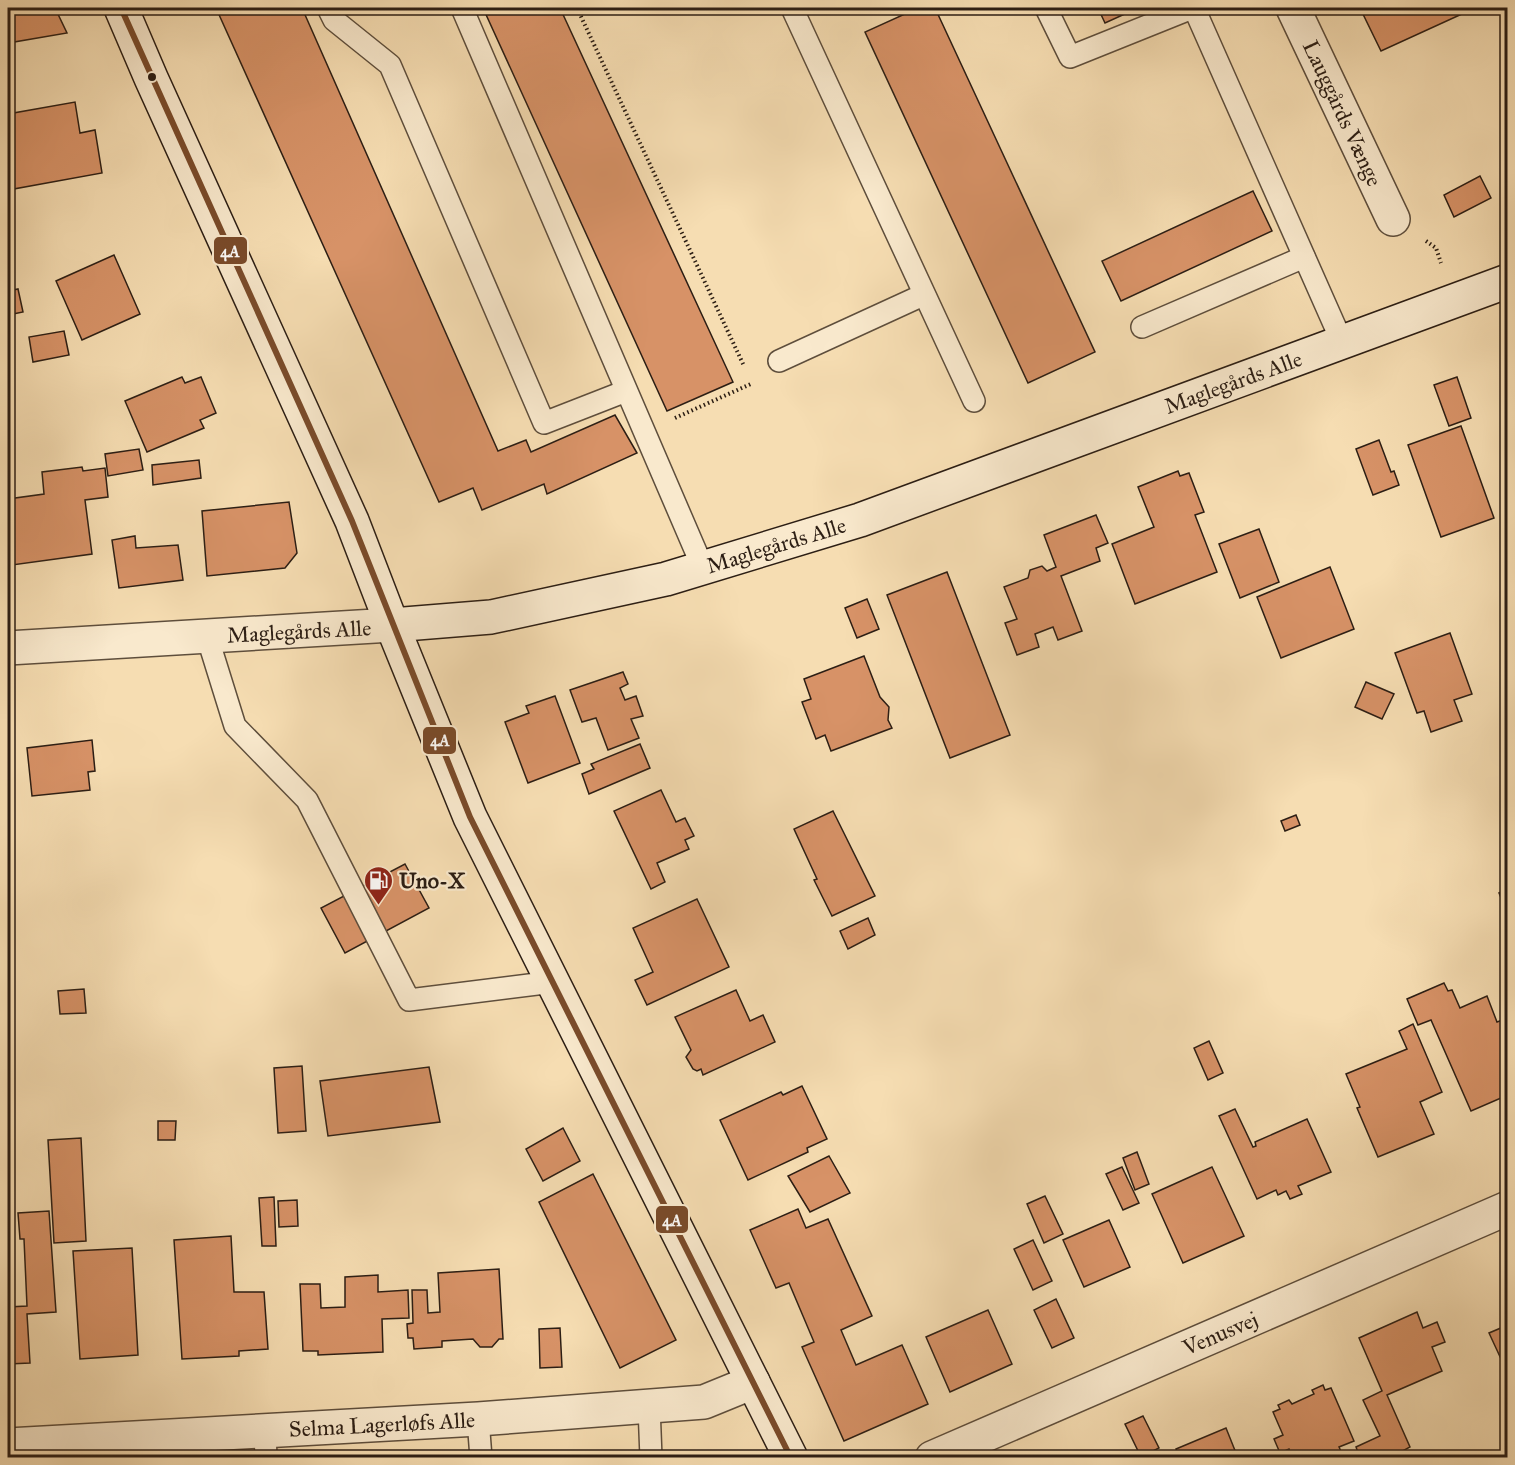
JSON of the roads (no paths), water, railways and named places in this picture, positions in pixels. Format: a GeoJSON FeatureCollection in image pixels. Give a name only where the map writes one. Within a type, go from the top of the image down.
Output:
{"type":"FeatureCollection","features":[{"type":"Feature","properties":{"kind":"street"},"geometry":{"type":"LineString","coordinates":[[121,8],[160,99],[352,521],[470,817],[791,1458]]}},
{"type":"Feature","properties":{"kind":"street","name":"Lauggårds Vænge"},"geometry":{"type":"LineString","coordinates":[[1293,8],[1393,219]]}},
{"type":"Feature","properties":{"kind":"street","name":"Maglegårds Alle"},"geometry":{"type":"LineString","coordinates":[[8,648],[392,626],[491,617],[666,579],[860,520],[1508,281]]}},
{"type":"Feature","properties":{"kind":"street","name":"Venusvej"},"geometry":{"type":"LineString","coordinates":[[932,1458],[1508,1208]]}},
{"type":"Feature","properties":{"kind":"street","name":"Selma Lagerløfs Alle"},"geometry":{"type":"LineString","coordinates":[[8,1445],[265,1444],[477,1419],[704,1402],[753,1382]]}},
{"type":"Feature","properties":{"kind":"lane"},"geometry":{"type":"LineString","coordinates":[[328,8],[334,20],[390,66],[544,423],[626,391]]}},
{"type":"Feature","properties":{"kind":"lane"},"geometry":{"type":"LineString","coordinates":[[462,8],[703,568]]}},
{"type":"Feature","properties":{"kind":"lane"},"geometry":{"type":"LineString","coordinates":[[1046,8],[1071,57],[1193,8],[1342,342]]}},
{"type":"Feature","properties":{"kind":"lane"},"geometry":{"type":"LineString","coordinates":[[797,9],[923,295],[974,401]]}},
{"type":"Feature","properties":{"kind":"lane"},"geometry":{"type":"LineString","coordinates":[[1142,327],[1304,257]]}},
{"type":"Feature","properties":{"kind":"lane"},"geometry":{"type":"LineString","coordinates":[[779,361],[923,295]]}},
{"type":"Feature","properties":{"kind":"lane"},"geometry":{"type":"LineString","coordinates":[[207,636],[235,726],[307,800],[409,1000],[553,982]]}},
{"type":"Feature","properties":{"kind":"lane"},"geometry":{"type":"LineString","coordinates":[[649,1406],[651,1458]]}},
{"type":"Feature","properties":{"kind":"lane"},"geometry":{"type":"LineString","coordinates":[[477,1419],[481,1458]]}},
{"type":"Feature","properties":{"kind":"place","name":"Uno-X"},"geometry":{"type":"Point","coordinates":[378,906]}}]}
